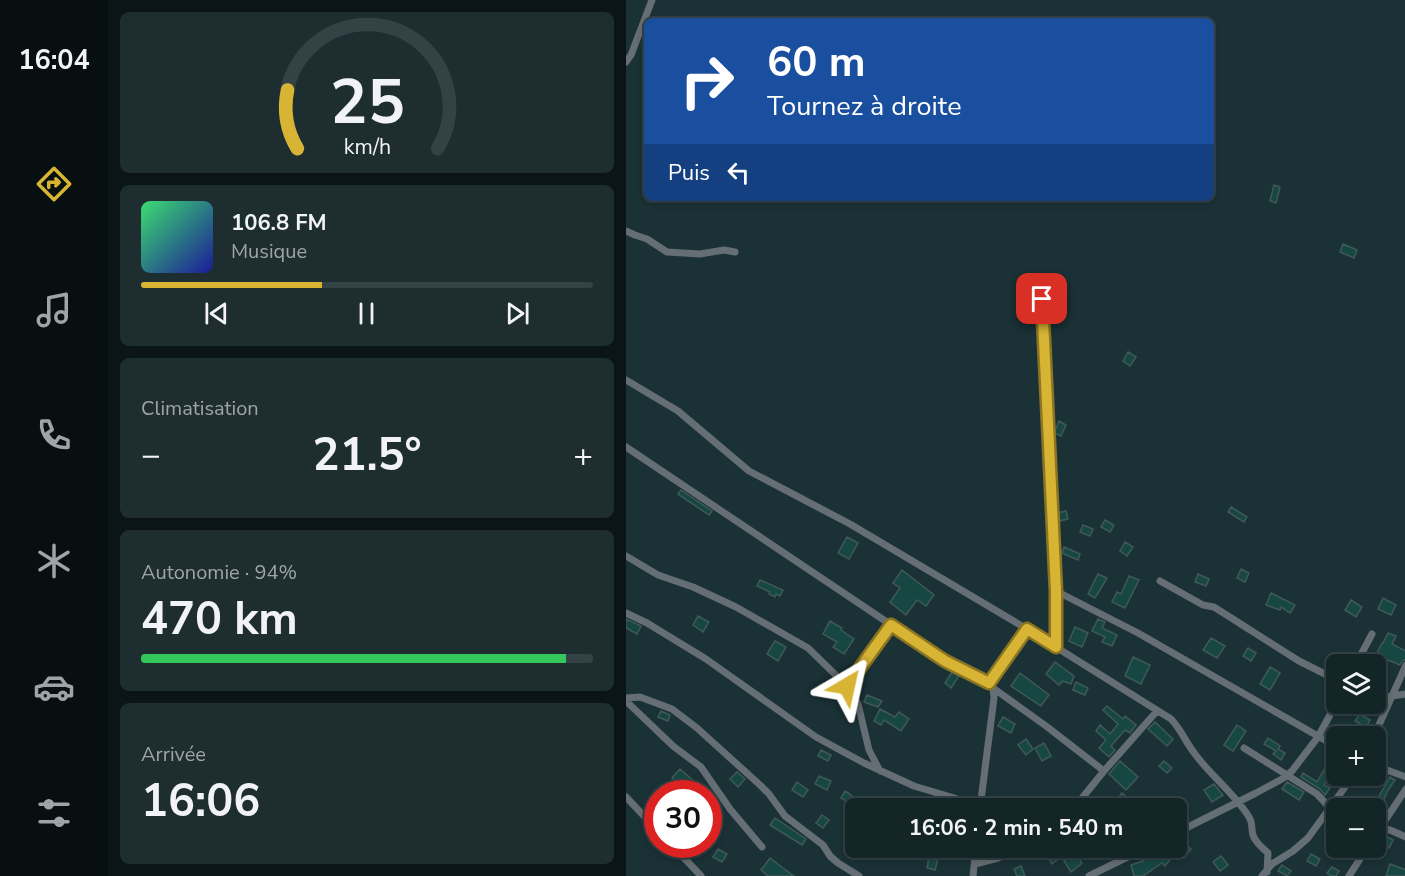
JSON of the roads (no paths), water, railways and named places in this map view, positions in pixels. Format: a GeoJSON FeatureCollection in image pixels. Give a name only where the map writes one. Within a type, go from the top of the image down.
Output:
{"type":"FeatureCollection","features":[{"type":"Feature","properties":{"kind":"street"},"geometry":{"type":"LineString","coordinates":[[645,18],[652,0]]}},
{"type":"Feature","properties":{"kind":"street"},"geometry":{"type":"LineString","coordinates":[[626,62],[644,21]]}},
{"type":"Feature","properties":{"kind":"street"},"geometry":{"type":"LineString","coordinates":[[626,231],[647,239],[667,252],[700,254],[724,250],[735,252]]}},
{"type":"Feature","properties":{"kind":"street"},"geometry":{"type":"LineString","coordinates":[[1042,299],[1056,591],[1056,647]]}},
{"type":"Feature","properties":{"kind":"street"},"geometry":{"type":"LineString","coordinates":[[626,380],[678,411],[749,471],[850,524],[1027,629],[1176,724],[1195,754],[1251,819],[1253,837],[1268,853],[1265,874]]}},
{"type":"Feature","properties":{"kind":"street"},"geometry":{"type":"LineString","coordinates":[[626,447],[945,661],[991,686],[1104,771]]}},
{"type":"Feature","properties":{"kind":"street"},"geometry":{"type":"LineString","coordinates":[[626,556],[658,575],[693,587],[736,607],[808,648],[847,686],[858,704],[869,750],[880,771]]}},
{"type":"Feature","properties":{"kind":"street"},"geometry":{"type":"LineString","coordinates":[[1160,581],[1203,605],[1214,607],[1290,656],[1326,674]]}},
{"type":"Feature","properties":{"kind":"street"},"geometry":{"type":"LineString","coordinates":[[1056,591],[1138,633],[1326,741]]}},
{"type":"Feature","properties":{"kind":"street"},"geometry":{"type":"LineString","coordinates":[[626,612],[706,659],[816,736],[880,771],[914,786],[952,798]]}},
{"type":"Feature","properties":{"kind":"street"},"geometry":{"type":"LineString","coordinates":[[847,686],[891,625]]}},
{"type":"Feature","properties":{"kind":"street"},"geometry":{"type":"LineString","coordinates":[[982,798],[993,706],[991,686],[1027,629]]}},
{"type":"Feature","properties":{"kind":"street"},"geometry":{"type":"LineString","coordinates":[[1361,654],[1372,634]]}},
{"type":"Feature","properties":{"kind":"street"},"geometry":{"type":"LineString","coordinates":[[1378,726],[1406,664]]}},
{"type":"Feature","properties":{"kind":"street"},"geometry":{"type":"LineString","coordinates":[[1391,696],[1406,694]]}},
{"type":"Feature","properties":{"kind":"street"},"geometry":{"type":"LineString","coordinates":[[626,699],[640,697],[672,709],[697,728],[760,785],[785,816],[823,845],[838,863],[859,876]]}},
{"type":"Feature","properties":{"kind":"street"},"geometry":{"type":"LineString","coordinates":[[626,699],[673,746],[701,767],[730,809],[762,847]]}},
{"type":"Feature","properties":{"kind":"street"},"geometry":{"type":"LineString","coordinates":[[1082,798],[1157,711]]}},
{"type":"Feature","properties":{"kind":"street"},"geometry":{"type":"LineString","coordinates":[[1187,827],[1287,775],[1318,737],[1330,714]]}},
{"type":"Feature","properties":{"kind":"street"},"geometry":{"type":"LineString","coordinates":[[1244,748],[1317,794],[1326,802]]}},
{"type":"Feature","properties":{"kind":"street"},"geometry":{"type":"LineString","coordinates":[[1386,770],[1406,777]]}},
{"type":"Feature","properties":{"kind":"street"},"geometry":{"type":"LineString","coordinates":[[1386,817],[1406,789]]}},
{"type":"Feature","properties":{"kind":"street"},"geometry":{"type":"LineString","coordinates":[[626,797],[644,816]]}},
{"type":"Feature","properties":{"kind":"street"},"geometry":{"type":"LineString","coordinates":[[1265,874],[1272,864],[1301,845],[1326,818]]}},
{"type":"Feature","properties":{"kind":"street"},"geometry":{"type":"LineString","coordinates":[[1386,830],[1406,837]]}},
{"type":"Feature","properties":{"kind":"street"},"geometry":{"type":"LineString","coordinates":[[684,858],[701,876]]}},
{"type":"Feature","properties":{"kind":"street"},"geometry":{"type":"LineString","coordinates":[[973,876],[975,858]]}},
{"type":"Feature","properties":{"kind":"street"},"geometry":{"type":"LineString","coordinates":[[975,864],[998,858]]}},
{"type":"Feature","properties":{"kind":"street"},"geometry":{"type":"LineString","coordinates":[[1089,876],[1126,858]]}},
{"type":"Feature","properties":{"kind":"street"},"geometry":{"type":"LineString","coordinates":[[1349,876],[1361,858]]}}]}
